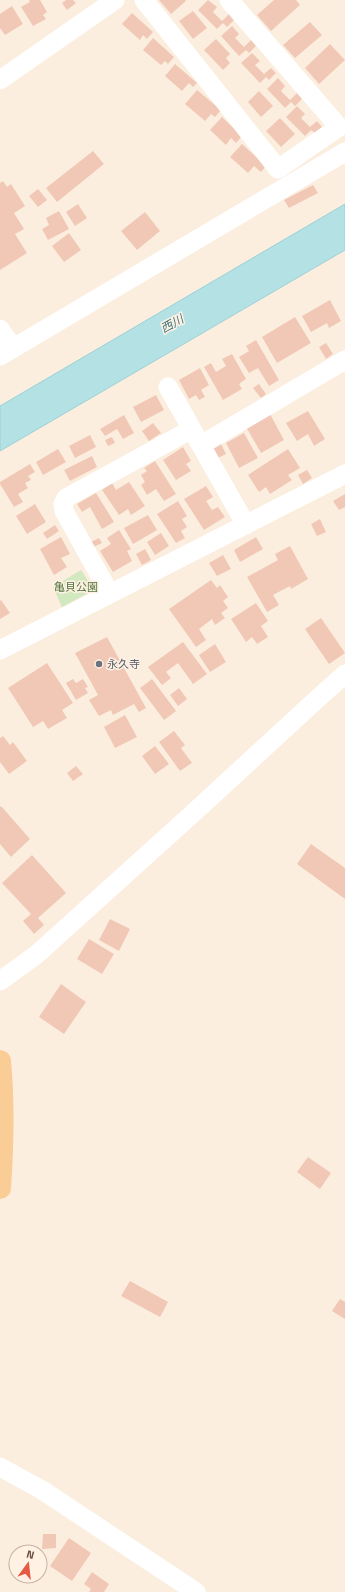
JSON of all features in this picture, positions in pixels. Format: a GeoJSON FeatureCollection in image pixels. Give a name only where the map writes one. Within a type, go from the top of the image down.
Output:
{"type":"FeatureCollection","features":[{"type":"Feature","properties":{"kind":"main road"},"geometry":{"type":"LineString","coordinates":[[0,1061],[3,1094],[0,1188]]}},
{"type":"Feature","properties":{"kind":"street"},"geometry":{"type":"LineString","coordinates":[[0,80],[115,0]]}},
{"type":"Feature","properties":{"kind":"street"},"geometry":{"type":"LineString","coordinates":[[144,0],[278,169],[339,127],[229,0]]}},
{"type":"Feature","properties":{"kind":"street"},"geometry":{"type":"LineString","coordinates":[[0,329],[6,352],[345,152]]}},
{"type":"Feature","properties":{"kind":"street"},"geometry":{"type":"LineString","coordinates":[[201,445],[345,360]]}},
{"type":"Feature","properties":{"kind":"street"},"geometry":{"type":"LineString","coordinates":[[168,387],[246,525]]}},
{"type":"Feature","properties":{"kind":"street"},"geometry":{"type":"LineString","coordinates":[[110,594],[64,511],[63,504],[66,498],[72,493],[192,429]]}},
{"type":"Feature","properties":{"kind":"street"},"geometry":{"type":"LineString","coordinates":[[0,650],[345,474]]}},
{"type":"Feature","properties":{"kind":"street"},"geometry":{"type":"LineString","coordinates":[[0,981],[42,950],[345,674]]}},
{"type":"Feature","properties":{"kind":"street"},"geometry":{"type":"LineString","coordinates":[[0,1467],[42,1490],[196,1592]]}},
{"type":"Feature","properties":{"kind":"green space","name":"亀貝公園"},"geometry":{"type":"Polygon","coordinates":[[[81,570],[92,587],[90,592],[62,607],[53,587],[81,570]]]}},
{"type":"Feature","properties":{"kind":"water","name":"西川"},"geometry":{"type":"Polygon","coordinates":[[[345,204],[345,250],[0,451],[0,406],[345,204]]]}},
{"type":"Feature","properties":{"kind":"building"},"geometry":{"type":"Polygon","coordinates":[[[29,0],[40,0],[47,12],[43,15],[46,19],[33,26],[21,7],[30,2],[29,0]]]}},
{"type":"Feature","properties":{"kind":"building"},"geometry":{"type":"Polygon","coordinates":[[[66,0],[73,0],[76,3],[67,10],[62,3],[66,0]]]}},
{"type":"Feature","properties":{"kind":"building"},"geometry":{"type":"Polygon","coordinates":[[[159,0],[185,0],[186,1],[171,14],[159,0]]]}},
{"type":"Feature","properties":{"kind":"building"},"geometry":{"type":"Polygon","coordinates":[[[208,0],[217,7],[213,12],[222,21],[229,14],[234,20],[227,27],[223,23],[217,29],[198,10],[208,0]]]}},
{"type":"Feature","properties":{"kind":"building"},"geometry":{"type":"Polygon","coordinates":[[[274,0],[296,0],[300,5],[271,31],[257,15],[274,0]]]}},
{"type":"Feature","properties":{"kind":"building"},"geometry":{"type":"Polygon","coordinates":[[[12,6],[23,24],[5,35],[0,28],[0,14],[12,6]]]}},
{"type":"Feature","properties":{"kind":"building"},"geometry":{"type":"Polygon","coordinates":[[[193,11],[207,28],[193,39],[179,21],[193,11]]]}},
{"type":"Feature","properties":{"kind":"building"},"geometry":{"type":"Polygon","coordinates":[[[132,13],[153,32],[147,39],[143,35],[140,40],[122,24],[132,13]]]}},
{"type":"Feature","properties":{"kind":"building"},"geometry":{"type":"Polygon","coordinates":[[[310,22],[322,35],[295,58],[283,45],[310,22]]]}},
{"type":"Feature","properties":{"kind":"building"},"geometry":{"type":"Polygon","coordinates":[[[232,26],[239,34],[235,38],[244,47],[251,40],[256,46],[249,53],[246,50],[239,56],[221,36],[232,26]]]}},
{"type":"Feature","properties":{"kind":"building"},"geometry":{"type":"Polygon","coordinates":[[[153,38],[174,57],[168,64],[165,61],[161,65],[143,50],[153,38]]]}},
{"type":"Feature","properties":{"kind":"building"},"geometry":{"type":"Polygon","coordinates":[[[216,39],[230,54],[226,58],[230,63],[223,70],[204,50],[216,39]]]}},
{"type":"Feature","properties":{"kind":"building"},"geometry":{"type":"Polygon","coordinates":[[[330,44],[345,60],[319,84],[305,68],[330,44]]]}},
{"type":"Feature","properties":{"kind":"building"},"geometry":{"type":"Polygon","coordinates":[[[252,53],[260,61],[255,65],[264,74],[271,68],[276,73],[269,80],[266,77],[260,83],[241,63],[252,53]]]}},
{"type":"Feature","properties":{"kind":"building"},"geometry":{"type":"Polygon","coordinates":[[[175,64],[197,83],[193,87],[189,83],[182,91],[165,76],[175,64]]]}},
{"type":"Feature","properties":{"kind":"building"},"geometry":{"type":"Polygon","coordinates":[[[278,78],[285,86],[281,91],[290,100],[297,93],[302,99],[295,106],[291,102],[285,108],[267,89],[278,78]]]}},
{"type":"Feature","properties":{"kind":"building"},"geometry":{"type":"Polygon","coordinates":[[[197,90],[221,110],[215,117],[211,114],[205,121],[185,104],[197,90]]]}},
{"type":"Feature","properties":{"kind":"building"},"geometry":{"type":"Polygon","coordinates":[[[259,91],[273,106],[261,117],[248,102],[259,91]]]}},
{"type":"Feature","properties":{"kind":"building"},"geometry":{"type":"Polygon","coordinates":[[[297,106],[305,114],[301,118],[310,127],[317,121],[322,127],[315,133],[311,130],[305,136],[286,117],[297,106]]]}},
{"type":"Feature","properties":{"kind":"building"},"geometry":{"type":"Polygon","coordinates":[[[222,117],[242,136],[236,143],[231,138],[226,145],[210,130],[222,117]]]}},
{"type":"Feature","properties":{"kind":"building"},"geometry":{"type":"Polygon","coordinates":[[[280,118],[295,134],[281,147],[266,131],[280,118]]]}},
{"type":"Feature","properties":{"kind":"building"},"geometry":{"type":"Polygon","coordinates":[[[242,144],[266,166],[261,172],[254,166],[248,173],[230,157],[242,144]]]}},
{"type":"Feature","properties":{"kind":"building"},"geometry":{"type":"Polygon","coordinates":[[[93,151],[104,164],[57,202],[46,188],[93,151]]]}},
{"type":"Feature","properties":{"kind":"building"},"geometry":{"type":"Polygon","coordinates":[[[3,181],[7,187],[11,184],[25,206],[14,213],[24,229],[15,234],[27,253],[0,270],[0,183],[3,181]]]}},
{"type":"Feature","properties":{"kind":"building"},"geometry":{"type":"Polygon","coordinates":[[[313,185],[318,193],[289,208],[284,200],[313,185]]]}},
{"type":"Feature","properties":{"kind":"building"},"geometry":{"type":"Polygon","coordinates":[[[38,189],[47,200],[38,207],[29,196],[38,189]]]}},
{"type":"Feature","properties":{"kind":"building"},"geometry":{"type":"Polygon","coordinates":[[[78,204],[87,218],[75,226],[66,212],[78,204]]]}},
{"type":"Feature","properties":{"kind":"building"},"geometry":{"type":"Polygon","coordinates":[[[59,211],[69,229],[48,240],[42,229],[49,225],[46,218],[59,211]]]}},
{"type":"Feature","properties":{"kind":"building"},"geometry":{"type":"Polygon","coordinates":[[[145,212],[160,231],[137,250],[121,231],[145,212]]]}},
{"type":"Feature","properties":{"kind":"building"},"geometry":{"type":"Polygon","coordinates":[[[69,233],[81,250],[64,262],[52,246],[69,233]]]}},
{"type":"Feature","properties":{"kind":"building"},"geometry":{"type":"Polygon","coordinates":[[[330,300],[341,321],[329,328],[327,323],[311,332],[302,316],[330,300]]]}},
{"type":"Feature","properties":{"kind":"building"},"geometry":{"type":"Polygon","coordinates":[[[295,317],[311,343],[277,363],[262,337],[295,317]]]}},
{"type":"Feature","properties":{"kind":"building"},"geometry":{"type":"Polygon","coordinates":[[[256,340],[279,380],[269,386],[258,368],[249,373],[239,357],[249,351],[246,346],[256,340]]]}},
{"type":"Feature","properties":{"kind":"building"},"geometry":{"type":"Polygon","coordinates":[[[326,343],[333,354],[326,359],[319,347],[326,343]]]}},
{"type":"Feature","properties":{"kind":"building"},"geometry":{"type":"Polygon","coordinates":[[[232,354],[246,379],[239,384],[242,389],[223,400],[204,367],[211,363],[216,372],[226,366],[222,359],[232,354]]]}},
{"type":"Feature","properties":{"kind":"building"},"geometry":{"type":"Polygon","coordinates":[[[200,368],[209,385],[201,390],[205,397],[199,400],[196,395],[189,399],[179,380],[200,368]]]}},
{"type":"Feature","properties":{"kind":"building"},"geometry":{"type":"Polygon","coordinates":[[[259,384],[266,394],[261,398],[253,388],[259,384]]]}},
{"type":"Feature","properties":{"kind":"building"},"geometry":{"type":"Polygon","coordinates":[[[156,395],[164,410],[141,422],[133,407],[156,395]]]}},
{"type":"Feature","properties":{"kind":"building"},"geometry":{"type":"Polygon","coordinates":[[[308,411],[325,439],[314,446],[308,434],[297,441],[286,423],[308,411]]]}},
{"type":"Feature","properties":{"kind":"building"},"geometry":{"type":"Polygon","coordinates":[[[270,414],[284,440],[261,453],[246,427],[270,414]]]}},
{"type":"Feature","properties":{"kind":"building"},"geometry":{"type":"Polygon","coordinates":[[[124,415],[134,433],[123,439],[117,429],[105,436],[100,429],[124,415]]]}},
{"type":"Feature","properties":{"kind":"building"},"geometry":{"type":"Polygon","coordinates":[[[153,423],[161,433],[149,441],[142,431],[153,423]]]}},
{"type":"Feature","properties":{"kind":"building"},"geometry":{"type":"Polygon","coordinates":[[[244,433],[258,458],[239,468],[226,443],[244,433]]]}},
{"type":"Feature","properties":{"kind":"building"},"geometry":{"type":"Polygon","coordinates":[[[90,435],[96,447],[75,458],[69,446],[90,435]]]}},
{"type":"Feature","properties":{"kind":"building"},"geometry":{"type":"Polygon","coordinates":[[[112,437],[115,443],[108,446],[105,440],[112,437]]]}},
{"type":"Feature","properties":{"kind":"building"},"geometry":{"type":"Polygon","coordinates":[[[220,442],[226,454],[218,458],[212,447],[220,442]]]}},
{"type":"Feature","properties":{"kind":"building"},"geometry":{"type":"Polygon","coordinates":[[[183,447],[191,461],[186,464],[191,471],[176,480],[163,460],[183,447]]]}},
{"type":"Feature","properties":{"kind":"building"},"geometry":{"type":"Polygon","coordinates":[[[58,449],[66,462],[43,475],[36,462],[58,449]]]}},
{"type":"Feature","properties":{"kind":"building"},"geometry":{"type":"Polygon","coordinates":[[[288,449],[300,468],[288,475],[292,480],[270,494],[266,487],[259,492],[248,475],[288,449]]]}},
{"type":"Feature","properties":{"kind":"building"},"geometry":{"type":"Polygon","coordinates":[[[92,456],[97,467],[70,481],[64,470],[92,456]]]}},
{"type":"Feature","properties":{"kind":"building"},"geometry":{"type":"Polygon","coordinates":[[[155,461],[176,494],[164,501],[156,489],[147,495],[141,485],[145,482],[141,475],[147,471],[144,468],[155,461]]]}},
{"type":"Feature","properties":{"kind":"building"},"geometry":{"type":"Polygon","coordinates":[[[30,464],[35,472],[28,476],[31,480],[25,483],[28,488],[18,494],[23,502],[14,507],[0,482],[30,464]]]}},
{"type":"Feature","properties":{"kind":"building"},"geometry":{"type":"Polygon","coordinates":[[[307,470],[312,478],[303,484],[298,475],[307,470]]]}},
{"type":"Feature","properties":{"kind":"building"},"geometry":{"type":"Polygon","coordinates":[[[129,482],[145,506],[131,515],[128,509],[119,515],[102,490],[112,483],[116,490],[129,482]]]}},
{"type":"Feature","properties":{"kind":"building"},"geometry":{"type":"Polygon","coordinates":[[[206,486],[213,497],[206,501],[212,510],[218,507],[225,517],[204,530],[184,499],[206,486]]]}},
{"type":"Feature","properties":{"kind":"building"},"geometry":{"type":"Polygon","coordinates":[[[96,493],[114,522],[102,529],[90,507],[82,512],[77,504],[96,493]]]}},
{"type":"Feature","properties":{"kind":"building"},"geometry":{"type":"Polygon","coordinates":[[[345,494],[345,507],[339,510],[333,501],[345,494]]]}},
{"type":"Feature","properties":{"kind":"building"},"geometry":{"type":"Polygon","coordinates":[[[178,501],[187,516],[182,519],[187,527],[181,531],[185,538],[176,543],[157,514],[178,501]]]}},
{"type":"Feature","properties":{"kind":"building"},"geometry":{"type":"Polygon","coordinates":[[[35,504],[46,522],[27,534],[16,516],[35,504]]]}},
{"type":"Feature","properties":{"kind":"building"},"geometry":{"type":"Polygon","coordinates":[[[148,515],[157,530],[133,544],[124,528],[148,515]]]}},
{"type":"Feature","properties":{"kind":"building"},"geometry":{"type":"Polygon","coordinates":[[[320,519],[326,532],[317,536],[311,524],[320,519]]]}},
{"type":"Feature","properties":{"kind":"building"},"geometry":{"type":"Polygon","coordinates":[[[55,525],[59,531],[47,539],[43,533],[55,525]]]}},
{"type":"Feature","properties":{"kind":"building"},"geometry":{"type":"Polygon","coordinates":[[[119,530],[131,549],[127,551],[132,561],[113,572],[100,551],[111,544],[107,538],[119,530]]]}},
{"type":"Feature","properties":{"kind":"building"},"geometry":{"type":"Polygon","coordinates":[[[161,533],[169,546],[155,555],[147,542],[161,533]]]}},
{"type":"Feature","properties":{"kind":"building"},"geometry":{"type":"Polygon","coordinates":[[[61,537],[70,554],[61,558],[67,567],[54,575],[40,549],[61,537]]]}},
{"type":"Feature","properties":{"kind":"building"},"geometry":{"type":"Polygon","coordinates":[[[256,537],[263,549],[240,562],[234,550],[256,537]]]}},
{"type":"Feature","properties":{"kind":"building"},"geometry":{"type":"Polygon","coordinates":[[[99,538],[102,543],[93,547],[91,542],[99,538]]]}},
{"type":"Feature","properties":{"kind":"building"},"geometry":{"type":"Polygon","coordinates":[[[290,546],[308,579],[291,589],[290,586],[273,595],[279,605],[267,612],[247,577],[278,560],[275,554],[290,546]]]}},
{"type":"Feature","properties":{"kind":"building"},"geometry":{"type":"Polygon","coordinates":[[[145,549],[151,560],[142,565],[136,554],[145,549]]]}},
{"type":"Feature","properties":{"kind":"building"},"geometry":{"type":"Polygon","coordinates":[[[223,555],[231,569],[217,576],[209,563],[223,555]]]}},
{"type":"Feature","properties":{"kind":"building"},"geometry":{"type":"Polygon","coordinates":[[[211,580],[217,588],[220,585],[228,597],[223,601],[228,608],[221,613],[225,618],[215,625],[212,619],[199,629],[206,640],[196,647],[169,609],[211,580]]]}},
{"type":"Feature","properties":{"kind":"building"},"geometry":{"type":"Polygon","coordinates":[[[1,600],[10,613],[0,619],[0,601],[1,600]]]}},
{"type":"Feature","properties":{"kind":"building"},"geometry":{"type":"Polygon","coordinates":[[[256,603],[268,621],[261,626],[268,637],[257,644],[252,637],[246,642],[231,619],[256,603]]]}},
{"type":"Feature","properties":{"kind":"building"},"geometry":{"type":"Polygon","coordinates":[[[321,618],[345,653],[329,664],[305,629],[321,618]]]}},
{"type":"Feature","properties":{"kind":"building"},"geometry":{"type":"Polygon","coordinates":[[[107,637],[146,708],[139,712],[134,704],[113,715],[111,710],[99,716],[89,700],[98,695],[75,653],[107,637]]]}},
{"type":"Feature","properties":{"kind":"building"},"geometry":{"type":"Polygon","coordinates":[[[183,642],[207,674],[193,684],[178,663],[166,672],[171,678],[162,685],[148,667],[183,642]]]}},
{"type":"Feature","properties":{"kind":"building"},"geometry":{"type":"Polygon","coordinates":[[[215,644],[226,662],[210,672],[199,655],[215,644]]]}},
{"type":"Feature","properties":{"kind":"building"},"geometry":{"type":"Polygon","coordinates":[[[47,663],[73,703],[62,710],[67,718],[48,729],[43,721],[33,727],[8,688],[47,663]]]}},
{"type":"Feature","properties":{"kind":"building"},"geometry":{"type":"Polygon","coordinates":[[[73,679],[76,683],[83,679],[88,687],[85,688],[88,693],[76,700],[66,683],[73,679]]]}},
{"type":"Feature","properties":{"kind":"building"},"geometry":{"type":"Polygon","coordinates":[[[152,679],[176,711],[164,720],[140,688],[152,679]]]}},
{"type":"Feature","properties":{"kind":"building"},"geometry":{"type":"Polygon","coordinates":[[[179,688],[187,699],[178,706],[170,695],[179,688]]]}},
{"type":"Feature","properties":{"kind":"building"},"geometry":{"type":"Polygon","coordinates":[[[125,715],[137,737],[115,748],[104,727],[125,715]]]}},
{"type":"Feature","properties":{"kind":"building"},"geometry":{"type":"Polygon","coordinates":[[[174,731],[185,745],[181,748],[192,763],[180,771],[159,742],[174,731]]]}},
{"type":"Feature","properties":{"kind":"building"},"geometry":{"type":"Polygon","coordinates":[[[3,736],[10,745],[13,742],[27,761],[9,774],[0,762],[0,738],[3,736]]]}},
{"type":"Feature","properties":{"kind":"building"},"geometry":{"type":"Polygon","coordinates":[[[155,746],[169,764],[155,774],[142,756],[155,746]]]}},
{"type":"Feature","properties":{"kind":"building"},"geometry":{"type":"Polygon","coordinates":[[[76,766],[83,774],[73,781],[67,773],[76,766]]]}},
{"type":"Feature","properties":{"kind":"building"},"geometry":{"type":"Polygon","coordinates":[[[1,806],[30,839],[11,857],[0,844],[1,806]]]}},
{"type":"Feature","properties":{"kind":"building"},"geometry":{"type":"Polygon","coordinates":[[[311,844],[345,868],[345,899],[297,864],[311,844]]]}},
{"type":"Feature","properties":{"kind":"building"},"geometry":{"type":"Polygon","coordinates":[[[32,855],[66,893],[38,918],[44,925],[34,934],[23,921],[31,914],[2,883],[32,855]]]}},
{"type":"Feature","properties":{"kind":"building"},"geometry":{"type":"Polygon","coordinates":[[[110,919],[130,929],[119,951],[99,940],[110,919]]]}},
{"type":"Feature","properties":{"kind":"building"},"geometry":{"type":"Polygon","coordinates":[[[89,939],[114,954],[102,974],[77,959],[89,939]]]}},
{"type":"Feature","properties":{"kind":"building"},"geometry":{"type":"Polygon","coordinates":[[[61,984],[86,1002],[64,1034],[39,1017],[61,984]]]}},
{"type":"Feature","properties":{"kind":"building"},"geometry":{"type":"Polygon","coordinates":[[[308,1157],[331,1173],[320,1189],[297,1172],[308,1157]]]}},
{"type":"Feature","properties":{"kind":"building"},"geometry":{"type":"Polygon","coordinates":[[[130,1281],[168,1302],[160,1317],[121,1296],[130,1281]]]}},
{"type":"Feature","properties":{"kind":"building"},"geometry":{"type":"Polygon","coordinates":[[[340,1299],[345,1302],[345,1319],[332,1311],[340,1299]]]}},
{"type":"Feature","properties":{"kind":"building"},"geometry":{"type":"Polygon","coordinates":[[[43,1534],[56,1534],[56,1548],[48,1549],[48,1544],[42,1544],[43,1534]]]}},
{"type":"Feature","properties":{"kind":"building"},"geometry":{"type":"Polygon","coordinates":[[[69,1538],[91,1553],[72,1581],[50,1566],[69,1538]]]}},
{"type":"Feature","properties":{"kind":"building"},"geometry":{"type":"Polygon","coordinates":[[[92,1572],[109,1584],[104,1592],[89,1592],[91,1589],[84,1584],[92,1572]]]}},
{"type":"Feature","properties":{"kind":"place","name":"永久寺"},"geometry":{"type":"Point","coordinates":[99,664]}}]}
